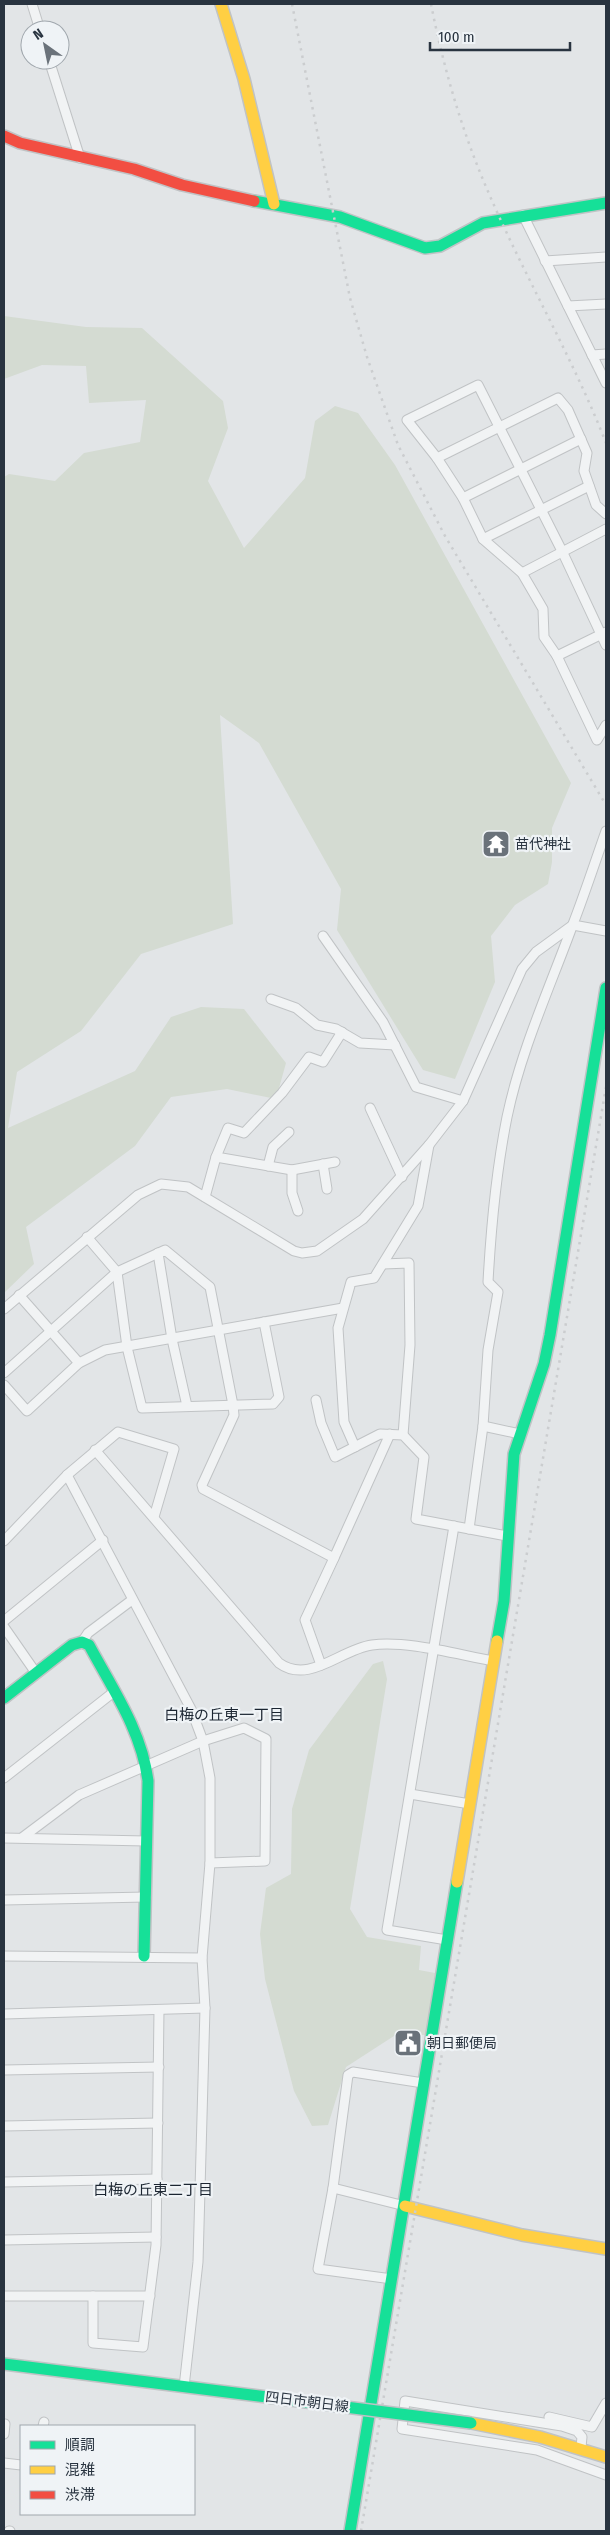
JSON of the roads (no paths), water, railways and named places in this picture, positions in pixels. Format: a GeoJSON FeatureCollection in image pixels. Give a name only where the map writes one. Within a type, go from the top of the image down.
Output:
{"type":"FeatureCollection","features":[{"type":"Feature","properties":{"kind":"street"},"geometry":{"type":"LineString","coordinates":[[32,4],[37,20]]}},
{"type":"Feature","properties":{"kind":"street"},"geometry":{"type":"LineString","coordinates":[[221,4],[241,57],[258,142],[274,204]]}},
{"type":"Feature","properties":{"kind":"street"},"geometry":{"type":"LineString","coordinates":[[52,70],[80,158]]}},
{"type":"Feature","properties":{"kind":"street"},"geometry":{"type":"LineString","coordinates":[[4,136],[20,143],[134,169],[182,185],[232,197],[340,217],[425,248],[440,246],[483,223],[606,203]]}},
{"type":"Feature","properties":{"kind":"street"},"geometry":{"type":"LineString","coordinates":[[523,215],[606,383]]}},
{"type":"Feature","properties":{"kind":"street"},"geometry":{"type":"LineString","coordinates":[[545,260],[606,257]]}},
{"type":"Feature","properties":{"kind":"street"},"geometry":{"type":"LineString","coordinates":[[568,306],[606,304]]}},
{"type":"Feature","properties":{"kind":"street"},"geometry":{"type":"LineString","coordinates":[[592,355],[606,354]]}},
{"type":"Feature","properties":{"kind":"street"},"geometry":{"type":"LineString","coordinates":[[606,645],[604,634],[478,385],[406,420],[437,458],[463,498],[483,539],[522,573],[544,609],[544,637],[557,656],[597,740],[606,725]]}},
{"type":"Feature","properties":{"kind":"street"},"geometry":{"type":"LineString","coordinates":[[437,458],[558,398],[568,410],[587,454],[584,471],[596,505],[606,514]]}},
{"type":"Feature","properties":{"kind":"street"},"geometry":{"type":"LineString","coordinates":[[463,498],[581,439]]}},
{"type":"Feature","properties":{"kind":"street"},"geometry":{"type":"LineString","coordinates":[[483,539],[589,486]]}},
{"type":"Feature","properties":{"kind":"street"},"geometry":{"type":"LineString","coordinates":[[522,573],[606,529]]}},
{"type":"Feature","properties":{"kind":"street"},"geometry":{"type":"LineString","coordinates":[[557,656],[604,634]]}},
{"type":"Feature","properties":{"kind":"street"},"geometry":{"type":"LineString","coordinates":[[469,1529],[483,1426],[488,1350],[498,1292],[488,1282],[490,1237],[502,1144],[526,1052],[552,974],[573,925],[606,831]]}},
{"type":"Feature","properties":{"kind":"street"},"geometry":{"type":"LineString","coordinates":[[4,1310],[87,1237],[146,1189],[161,1184],[176,1184],[188,1187],[294,1251],[310,1253],[329,1244],[364,1219],[429,1145],[463,1101],[522,969],[536,952],[573,925],[606,931]]}},
{"type":"Feature","properties":{"kind":"street"},"geometry":{"type":"LineString","coordinates":[[323,936],[383,1022],[416,1087],[463,1101]]}},
{"type":"Feature","properties":{"kind":"street"},"geometry":{"type":"LineString","coordinates":[[350,2531],[504,1600],[510,1481],[514,1454],[544,1364],[550,1335],[606,988]]}},
{"type":"Feature","properties":{"kind":"street"},"geometry":{"type":"LineString","coordinates":[[271,998],[296,1008],[317,1025],[336,1029],[360,1043],[395,1045]]}},
{"type":"Feature","properties":{"kind":"street"},"geometry":{"type":"LineString","coordinates":[[205,1197],[216,1157],[228,1128],[244,1133],[282,1093],[309,1056],[323,1062],[342,1032]]}},
{"type":"Feature","properties":{"kind":"street"},"geometry":{"type":"LineString","coordinates":[[370,1108],[402,1177]]}},
{"type":"Feature","properties":{"kind":"street"},"geometry":{"type":"LineString","coordinates":[[268,1166],[273,1147],[289,1132]]}},
{"type":"Feature","properties":{"kind":"street"},"geometry":{"type":"LineString","coordinates":[[355,1447],[344,1422],[338,1328],[351,1282],[374,1278],[418,1206],[429,1145]]}},
{"type":"Feature","properties":{"kind":"street"},"geometry":{"type":"LineString","coordinates":[[216,1157],[292,1170],[335,1162]]}},
{"type":"Feature","properties":{"kind":"street"},"geometry":{"type":"LineString","coordinates":[[323,1164],[327,1190]]}},
{"type":"Feature","properties":{"kind":"street"},"geometry":{"type":"LineString","coordinates":[[292,1170],[292,1193],[298,1211]]}},
{"type":"Feature","properties":{"kind":"street"},"geometry":{"type":"LineString","coordinates":[[87,1237],[118,1272],[127,1347],[142,1408],[273,1404],[279,1397],[264,1322]]}},
{"type":"Feature","properties":{"kind":"street"},"geometry":{"type":"LineString","coordinates":[[4,1373],[50,1330],[118,1272],[165,1250],[210,1287],[233,1405],[234,1416],[202,1485],[203,1489],[334,1558]]}},
{"type":"Feature","properties":{"kind":"street"},"geometry":{"type":"LineString","coordinates":[[158,1253],[172,1339],[187,1406]]}},
{"type":"Feature","properties":{"kind":"street"},"geometry":{"type":"LineString","coordinates":[[383,1264],[409,1263],[410,1345],[403,1435]]}},
{"type":"Feature","properties":{"kind":"street"},"geometry":{"type":"LineString","coordinates":[[19,1295],[79,1363]]}},
{"type":"Feature","properties":{"kind":"street"},"geometry":{"type":"LineString","coordinates":[[4,1385],[27,1411],[79,1363],[105,1350],[343,1308]]}},
{"type":"Feature","properties":{"kind":"street"},"geometry":{"type":"LineString","coordinates":[[316,1400],[321,1423],[335,1457],[380,1434],[390,1434],[403,1435],[424,1457],[416,1519],[507,1536]]}},
{"type":"Feature","properties":{"kind":"street"},"geometry":{"type":"LineString","coordinates":[[26,1420],[36,1410],[35,1404]]}},
{"type":"Feature","properties":{"kind":"street"},"geometry":{"type":"LineString","coordinates":[[483,1426],[520,1434]]}},
{"type":"Feature","properties":{"kind":"street"},"geometry":{"type":"LineString","coordinates":[[4,1541],[67,1474],[118,1432],[174,1449],[154,1517]]}},
{"type":"Feature","properties":{"kind":"street"},"geometry":{"type":"LineString","coordinates":[[321,1665],[305,1620],[390,1434]]}},
{"type":"Feature","properties":{"kind":"street"},"geometry":{"type":"LineString","coordinates":[[95,1450],[279,1663],[288,1670],[298,1672],[321,1665],[354,1649],[372,1645],[391,1644],[494,1661]]}},
{"type":"Feature","properties":{"kind":"street"},"geometry":{"type":"LineString","coordinates":[[67,1474],[191,1709],[203,1741],[210,1778],[210,1863],[202,1958],[205,2008],[198,2262],[184,2387]]}},
{"type":"Feature","properties":{"kind":"street"},"geometry":{"type":"LineString","coordinates":[[447,1940],[387,1930],[454,1526]]}},
{"type":"Feature","properties":{"kind":"street"},"geometry":{"type":"LineString","coordinates":[[4,1621],[103,1540]]}},
{"type":"Feature","properties":{"kind":"street"},"geometry":{"type":"LineString","coordinates":[[4,1698],[72,1645],[82,1642],[88,1633],[132,1600]]}},
{"type":"Feature","properties":{"kind":"street"},"geometry":{"type":"LineString","coordinates":[[4,1627],[36,1673]]}},
{"type":"Feature","properties":{"kind":"street"},"geometry":{"type":"LineString","coordinates":[[82,1642],[89,1645],[115,1691],[131,1722],[146,1765],[144,1956]]}},
{"type":"Feature","properties":{"kind":"street"},"geometry":{"type":"LineString","coordinates":[[4,1778],[115,1691]]}},
{"type":"Feature","properties":{"kind":"street"},"geometry":{"type":"LineString","coordinates":[[23,1837],[79,1795],[203,1741],[244,1728],[266,1739],[265,1862],[210,1863]]}},
{"type":"Feature","properties":{"kind":"street"},"geometry":{"type":"LineString","coordinates":[[410,1794],[470,1804]]}},
{"type":"Feature","properties":{"kind":"street"},"geometry":{"type":"LineString","coordinates":[[4,1838],[146,1841]]}},
{"type":"Feature","properties":{"kind":"street"},"geometry":{"type":"LineString","coordinates":[[4,1900],[146,1897]]}},
{"type":"Feature","properties":{"kind":"street"},"geometry":{"type":"LineString","coordinates":[[4,1956],[202,1958]]}},
{"type":"Feature","properties":{"kind":"street"},"geometry":{"type":"LineString","coordinates":[[4,2014],[205,2008]]}},
{"type":"Feature","properties":{"kind":"street"},"geometry":{"type":"LineString","coordinates":[[93,2296],[93,2343],[143,2347],[156,2237],[159,2010]]}},
{"type":"Feature","properties":{"kind":"street"},"geometry":{"type":"LineString","coordinates":[[4,2070],[159,2066]]}},
{"type":"Feature","properties":{"kind":"street"},"geometry":{"type":"LineString","coordinates":[[392,2278],[318,2269],[333,2188],[348,2075],[353,2072],[423,2083]]}},
{"type":"Feature","properties":{"kind":"street"},"geometry":{"type":"LineString","coordinates":[[4,2126],[158,2123]]}},
{"type":"Feature","properties":{"kind":"street"},"geometry":{"type":"LineString","coordinates":[[4,2182],[157,2179]]}},
{"type":"Feature","properties":{"kind":"street"},"geometry":{"type":"LineString","coordinates":[[333,2188],[522,2235],[606,2249]]}},
{"type":"Feature","properties":{"kind":"street"},"geometry":{"type":"LineString","coordinates":[[4,2240],[156,2237]]}},
{"type":"Feature","properties":{"kind":"street"},"geometry":{"type":"LineString","coordinates":[[4,2296],[150,2296]]}},
{"type":"Feature","properties":{"kind":"street","name":"四日市朝日線"},"geometry":{"type":"LineString","coordinates":[[4,2364],[471,2423],[529,2433],[581,2447],[606,2457]]}},
{"type":"Feature","properties":{"kind":"street"},"geometry":{"type":"LineString","coordinates":[[581,2447],[582,2437],[577,2431],[543,2421],[405,2401],[402,2429],[537,2450],[606,2475]]}},
{"type":"Feature","properties":{"kind":"street"},"geometry":{"type":"LineString","coordinates":[[543,2421],[550,2417],[592,2427],[606,2403]]}},
{"type":"Feature","properties":{"kind":"street"},"geometry":{"type":"LineString","coordinates":[[4,2434],[6,2424]]}},
{"type":"Feature","properties":{"kind":"street"},"geometry":{"type":"LineString","coordinates":[[4,2463],[20,2465]]}},
{"type":"Feature","properties":{"kind":"railway"},"geometry":{"type":"LineString","coordinates":[[292,4],[350,298],[367,357],[398,445],[445,536],[606,805]]}},
{"type":"Feature","properties":{"kind":"railway"},"geometry":{"type":"LineString","coordinates":[[431,4],[453,94],[475,160],[498,215],[577,377],[606,443]]}},
{"type":"Feature","properties":{"kind":"railway"},"geometry":{"type":"LineString","coordinates":[[361,2531],[606,1087]]}},
{"type":"Feature","properties":{"kind":"place","name":"苗代神社"},"geometry":{"type":"Point","coordinates":[496,844]}},
{"type":"Feature","properties":{"kind":"place","name":"朝日郵便局"},"geometry":{"type":"Point","coordinates":[408,2043]}},
{"type":"Feature","properties":{"kind":"district","name":"白梅の丘東一丁目"},"geometry":{"type":"Point","coordinates":[224,1715]}},
{"type":"Feature","properties":{"kind":"district","name":"白梅の丘東二丁目"},"geometry":{"type":"Point","coordinates":[153,2190]}}]}
